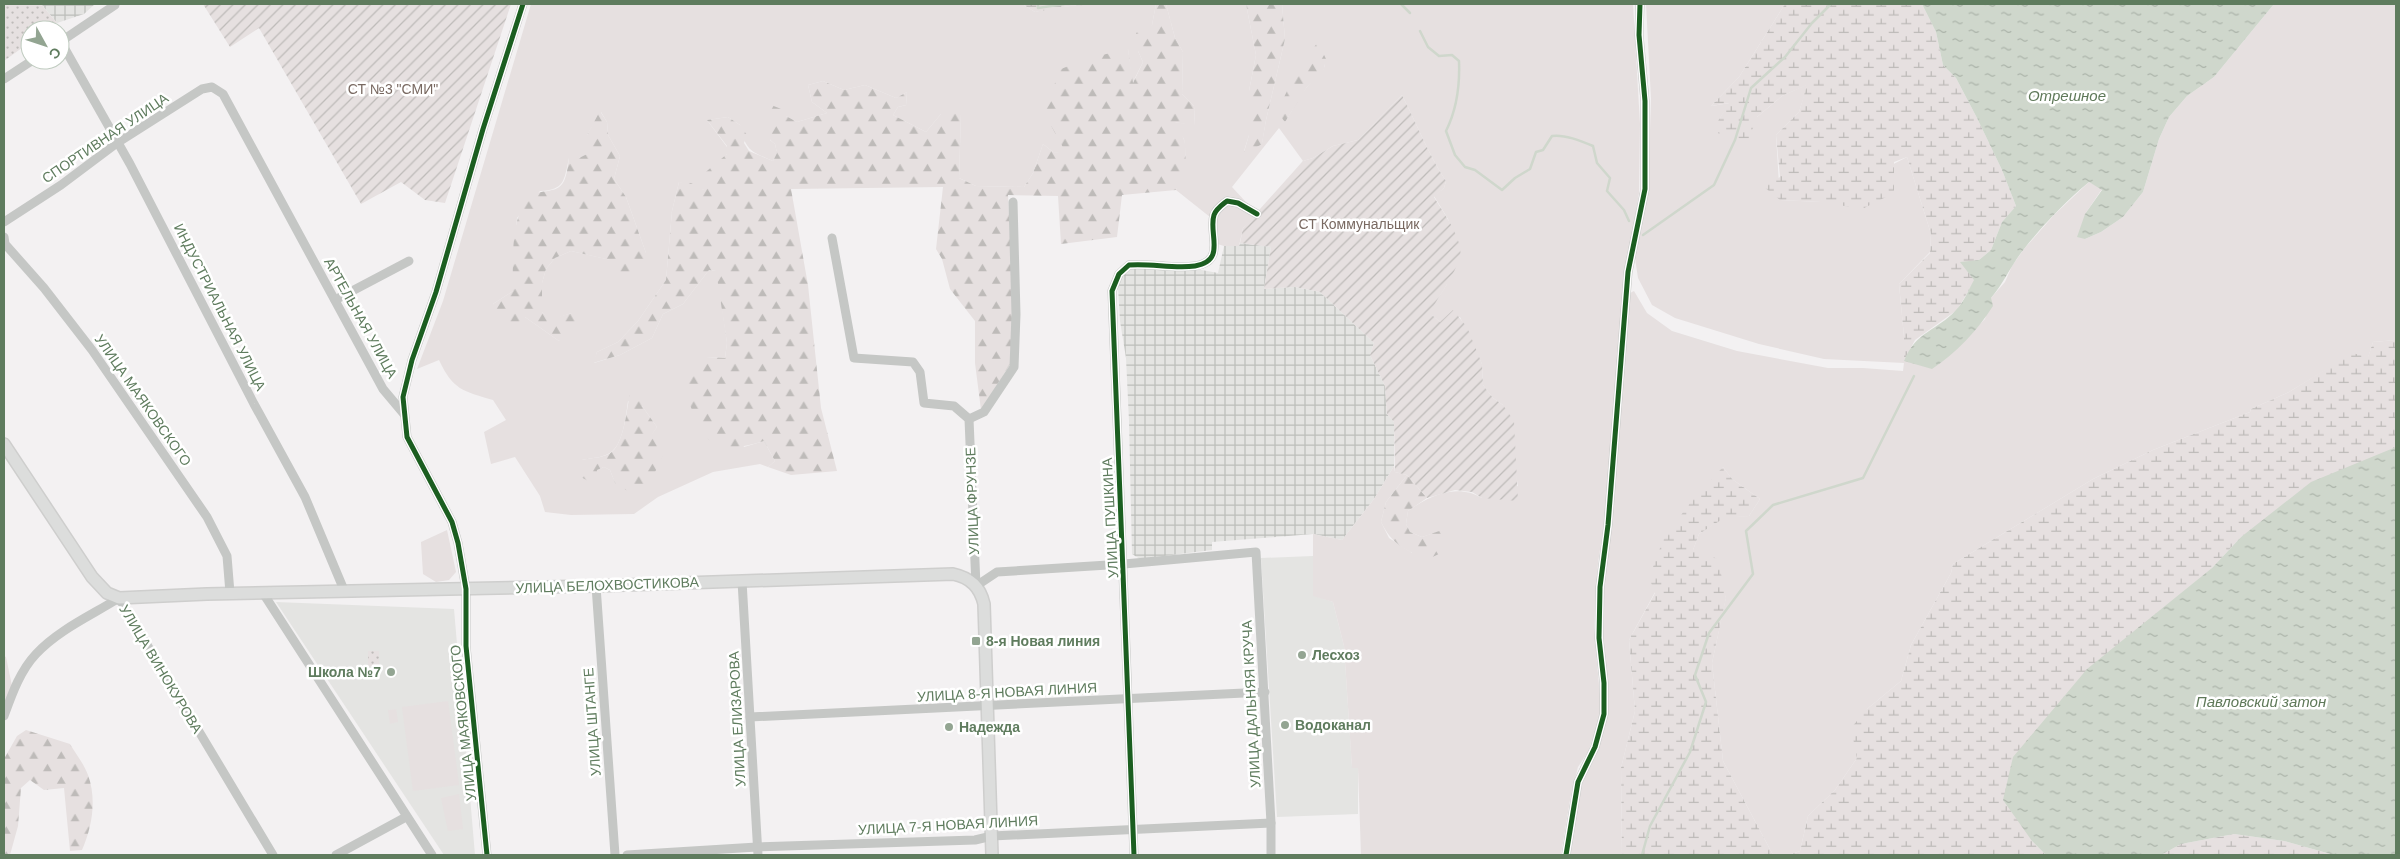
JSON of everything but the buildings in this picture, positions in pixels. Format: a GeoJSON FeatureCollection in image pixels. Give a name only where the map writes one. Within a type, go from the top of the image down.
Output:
{"type":"FeatureCollection","features":[{"type":"Feature","properties":{"kind":"main road","name":"УЛИЦА ВИНОКУРОВА"},"geometry":{"type":"LineString","coordinates":[[4,444],[92,577],[107,593],[119,598]]}},
{"type":"Feature","properties":{"kind":"main road","name":"УЛИЦА БЕЛОХВОСТИКОВА"},"geometry":{"type":"LineString","coordinates":[[119,598],[230,593],[596,586],[953,574],[966,577],[976,586]]}},
{"type":"Feature","properties":{"kind":"main road","name":"УЛИЦА ФРУНЗЕ"},"geometry":{"type":"LineString","coordinates":[[976,586],[984,604],[992,855]]}},
{"type":"Feature","properties":{"kind":"street"},"geometry":{"type":"LineString","coordinates":[[404,415],[403,397],[406,381],[436,292],[483,129],[523,4]]}},
{"type":"Feature","properties":{"kind":"street"},"geometry":{"type":"LineString","coordinates":[[1566,855],[1578,782],[1595,747],[1604,714],[1604,683],[1598,638],[1600,587],[1610,509],[1628,272],[1645,189],[1645,101],[1639,35],[1640,4]]}},
{"type":"Feature","properties":{"kind":"street"},"geometry":{"type":"LineString","coordinates":[[70,35],[114,5]]}},
{"type":"Feature","properties":{"kind":"street","name":"ИНДУСТРИАЛЬНАЯ УЛИЦА"},"geometry":{"type":"LineString","coordinates":[[70,60],[130,164],[254,404],[305,497],[344,590]]}},
{"type":"Feature","properties":{"kind":"street"},"geometry":{"type":"LineString","coordinates":[[4,79],[20,69]]}},
{"type":"Feature","properties":{"kind":"street","name":"СПОРТИВНАЯ УЛИЦА"},"geometry":{"type":"LineString","coordinates":[[4,222],[61,185],[117,143],[202,89],[212,87],[223,94]]}},
{"type":"Feature","properties":{"kind":"street","name":"АРТЕЛЬНАЯ УЛИЦА"},"geometry":{"type":"LineString","coordinates":[[223,94],[383,389],[404,415],[408,437],[452,522],[466,589]]}},
{"type":"Feature","properties":{"kind":"street","name":"УЛИЦА ПУШКИНА"},"geometry":{"type":"LineString","coordinates":[[1134,855],[1112,291],[1119,274],[1129,265],[1185,267],[1197,266],[1207,262],[1214,251],[1213,218],[1216,210],[1227,201],[1238,203],[1256,214]]}},
{"type":"Feature","properties":{"kind":"street"},"geometry":{"type":"LineString","coordinates":[[832,238],[854,358],[913,362],[920,372],[924,404],[954,406],[969,420],[984,412],[1014,367],[1016,314],[1013,202]]}},
{"type":"Feature","properties":{"kind":"street","name":"УЛИЦА МАЯКОВСКОГО"},"geometry":{"type":"LineString","coordinates":[[4,237],[5,244],[44,288],[92,350],[207,517],[227,556],[230,593]]}},
{"type":"Feature","properties":{"kind":"street"},"geometry":{"type":"LineString","coordinates":[[335,300],[409,261]]}},
{"type":"Feature","properties":{"kind":"street","name":"УЛИЦА ФРУНЗЕ"},"geometry":{"type":"LineString","coordinates":[[969,420],[976,586]]}},
{"type":"Feature","properties":{"kind":"street","name":"УЛИЦА ДАЛЬНЯЯ КРУЧА"},"geometry":{"type":"LineString","coordinates":[[1124,564],[1256,552],[1265,692],[1271,855]]}},
{"type":"Feature","properties":{"kind":"street"},"geometry":{"type":"LineString","coordinates":[[976,586],[997,572],[1124,564]]}},
{"type":"Feature","properties":{"kind":"street","name":"УЛИЦА ЕЛИЗАРОВА"},"geometry":{"type":"LineString","coordinates":[[742,581],[758,851]]}},
{"type":"Feature","properties":{"kind":"street","name":"УЛИЦА ШТАНГЕ"},"geometry":{"type":"LineString","coordinates":[[596,586],[615,855]]}},
{"type":"Feature","properties":{"kind":"street","name":"УЛИЦА МАЯКОВСКОГО"},"geometry":{"type":"LineString","coordinates":[[466,589],[466,646],[487,855]]}},
{"type":"Feature","properties":{"kind":"street"},"geometry":{"type":"LineString","coordinates":[[262,593],[432,855]]}},
{"type":"Feature","properties":{"kind":"street","name":"УЛИЦА БЕЛОХВОСТИКОВА"},"geometry":{"type":"LineString","coordinates":[[4,716],[19,679],[35,655],[50,641],[119,598]]}},
{"type":"Feature","properties":{"kind":"street","name":"УЛИЦА ВИНОКУРОВА"},"geometry":{"type":"LineString","coordinates":[[119,598],[273,855]]}},
{"type":"Feature","properties":{"kind":"street","name":"УЛИЦА 8-Я НОВАЯ ЛИНИЯ"},"geometry":{"type":"LineString","coordinates":[[750,717],[1265,692]]}},
{"type":"Feature","properties":{"kind":"street"},"geometry":{"type":"LineString","coordinates":[[336,855],[406,817]]}},
{"type":"Feature","properties":{"kind":"street","name":"УЛИЦА 7-Я НОВАЯ ЛИНИЯ"},"geometry":{"type":"LineString","coordinates":[[627,855],[758,851],[975,840],[992,836],[1271,823]]}},
{"type":"Feature","properties":{"kind":"shaded area"},"geometry":{"type":"Polygon","coordinates":[[[41,4],[95,4],[84,14],[66,20],[54,20],[41,4]]]}},
{"type":"Feature","properties":{"kind":"shaded area"},"geometry":{"type":"Polygon","coordinates":[[[1240,243],[1271,247],[1264,289],[1295,287],[1320,292],[1374,343],[1370,355],[1385,386],[1387,414],[1394,422],[1394,466],[1374,499],[1342,540],[1313,534],[1212,542],[1212,550],[1140,559],[1132,554],[1126,358],[1120,321],[1118,287],[1121,276],[1133,266],[1191,268],[1218,273],[1224,246],[1239,246],[1240,243]]]}},
{"type":"Feature","properties":{"kind":"shaded area"},"geometry":{"type":"Polygon","coordinates":[[[1313,556],[1313,595],[1333,602],[1344,646],[1352,767],[1358,767],[1358,814],[1277,817],[1261,558],[1313,556]]]}},
{"type":"Feature","properties":{"kind":"shaded area","name":"Школа №7"},"geometry":{"type":"Polygon","coordinates":[[[276,602],[454,609],[475,855],[444,855],[276,602]]]}},
{"type":"Feature","properties":{"kind":"green space"},"geometry":{"type":"Polygon","coordinates":[[[4,4],[41,4],[54,20],[20,20],[20,49],[4,61],[4,4]]]}},
{"type":"Feature","properties":{"kind":"green space","name":"СТ №3 \"СМИ\""},"geometry":{"type":"Polygon","coordinates":[[[203,4],[511,4],[445,203],[425,200],[401,182],[361,204],[259,28],[230,47],[203,4]]]}},
{"type":"Feature","properties":{"kind":"green space"},"geometry":{"type":"Polygon","coordinates":[[[531,4],[1022,4],[1035,12],[1080,5],[1156,4],[1152,25],[1138,51],[1143,62],[1132,84],[1128,49],[1066,154],[1053,152],[1043,144],[1033,173],[1024,187],[976,186],[959,178],[961,114],[941,114],[926,132],[893,115],[898,107],[906,105],[907,92],[896,98],[865,85],[844,90],[823,81],[808,85],[812,102],[827,113],[797,122],[786,116],[770,140],[775,144],[777,153],[773,161],[750,149],[744,140],[740,125],[728,117],[707,120],[727,147],[727,154],[704,190],[679,182],[672,211],[666,280],[638,321],[618,342],[597,352],[594,363],[620,355],[652,338],[663,314],[683,304],[709,270],[717,271],[727,343],[725,358],[706,357],[744,447],[764,441],[775,461],[768,467],[760,464],[713,472],[658,497],[634,514],[571,515],[545,512],[540,496],[515,457],[491,464],[484,432],[506,420],[493,400],[460,388],[449,378],[439,360],[417,369],[443,301],[531,4]],[[601,112],[587,135],[587,154],[579,158],[569,158],[564,178],[559,186],[554,189],[540,191],[517,218],[513,291],[493,304],[525,317],[559,341],[572,313],[550,320],[542,312],[542,283],[546,269],[555,258],[571,251],[611,260],[646,253],[626,197],[614,179],[620,156],[608,135],[607,122],[601,112]],[[628,401],[623,430],[613,451],[602,456],[582,460],[597,470],[604,467],[610,470],[615,483],[657,427],[642,406],[628,401]]]}},
{"type":"Feature","properties":{"kind":"green space"},"geometry":{"type":"Polygon","coordinates":[[[1022,4],[1098,4],[1069,6],[1035,12],[1022,4]]]}},
{"type":"Feature","properties":{"kind":"green space"},"geometry":{"type":"Polygon","coordinates":[[[1156,4],[1166,4],[1175,38],[1183,52],[1182,94],[1194,106],[1195,126],[1175,122],[1182,133],[1186,152],[1179,185],[1176,190],[1122,195],[1117,237],[1061,244],[1058,196],[1008,195],[1013,299],[1011,363],[981,410],[975,363],[975,321],[950,289],[942,259],[936,249],[943,187],[791,189],[808,285],[821,408],[837,471],[791,475],[768,467],[775,461],[764,441],[738,447],[721,447],[707,438],[701,429],[691,409],[682,381],[691,362],[706,357],[725,358],[727,343],[716,271],[709,270],[683,304],[663,314],[652,338],[620,355],[593,363],[597,352],[618,342],[638,321],[666,280],[672,211],[679,182],[691,183],[704,190],[701,176],[727,154],[727,146],[707,120],[728,117],[740,125],[747,135],[744,143],[749,151],[773,161],[777,153],[775,144],[768,136],[767,131],[767,121],[771,105],[784,110],[786,116],[797,122],[827,113],[812,102],[808,85],[823,81],[844,90],[865,85],[896,98],[907,92],[906,105],[898,107],[893,115],[926,132],[941,114],[957,108],[961,114],[959,178],[976,186],[1024,187],[1033,173],[1043,144],[1053,152],[1066,153],[1043,111],[1061,69],[1089,58],[1128,49],[1133,83],[1143,62],[1138,51],[1136,33],[1152,25],[1156,4]]]}},
{"type":"Feature","properties":{"kind":"green space"},"geometry":{"type":"Polygon","coordinates":[[[1166,4],[1246,4],[1256,55],[1249,91],[1249,135],[1244,151],[1262,143],[1285,39],[1282,4],[1633,4],[1640,124],[1639,193],[1625,280],[1609,490],[1598,563],[1594,628],[1601,708],[1588,752],[1578,767],[1571,794],[1561,855],[1361,855],[1358,768],[1352,768],[1344,646],[1333,602],[1313,596],[1313,534],[1342,540],[1374,499],[1394,466],[1395,472],[1407,475],[1386,502],[1381,522],[1389,538],[1412,553],[1444,530],[1422,537],[1410,532],[1406,524],[1408,511],[1416,505],[1434,496],[1453,491],[1463,491],[1482,498],[1518,486],[1503,405],[1493,398],[1483,385],[1482,364],[1460,317],[1440,322],[1432,315],[1432,308],[1447,284],[1452,230],[1448,219],[1434,196],[1444,188],[1446,181],[1428,150],[1402,95],[1358,140],[1333,146],[1313,158],[1303,161],[1279,128],[1232,187],[1257,214],[1243,228],[1239,246],[1224,246],[1211,242],[1210,217],[1176,190],[1186,155],[1184,139],[1174,122],[1195,125],[1194,106],[1182,94],[1183,52],[1175,38],[1166,4]],[[1321,51],[1285,122],[1304,91],[1322,72],[1325,63],[1321,51]]]}},
{"type":"Feature","properties":{"kind":"green space"},"geometry":{"type":"Polygon","coordinates":[[[1246,4],[1282,4],[1285,39],[1262,144],[1248,152],[1244,152],[1249,135],[1249,91],[1256,55],[1246,4]]]}},
{"type":"Feature","properties":{"kind":"green space"},"geometry":{"type":"Polygon","coordinates":[[[1646,4],[1785,4],[1739,77],[1711,106],[1730,103],[1718,121],[1757,117],[1782,96],[1808,84],[1799,112],[1776,135],[1780,200],[1821,202],[1907,157],[1931,234],[1930,252],[1899,284],[1904,337],[1904,360],[1968,336],[1985,319],[1991,298],[2005,282],[2012,266],[2024,249],[2054,215],[2089,182],[2102,189],[2085,214],[2085,239],[2101,232],[2123,217],[2143,192],[2159,139],[2169,117],[2187,96],[2214,77],[2274,4],[2396,4],[2396,340],[2373,342],[2368,358],[2352,354],[2289,392],[2251,409],[2250,412],[2153,450],[2093,479],[1953,564],[1951,573],[1911,645],[1901,681],[1867,709],[1857,758],[1835,790],[1808,816],[1800,851],[1789,855],[1773,855],[1723,761],[1712,663],[1726,597],[1693,550],[1699,534],[1724,517],[1749,516],[1760,499],[1732,479],[1723,467],[1629,640],[1635,711],[1621,768],[1622,855],[1567,855],[1580,788],[1596,755],[1605,720],[1601,638],[1602,596],[1630,293],[1634,291],[1647,313],[1672,331],[1737,351],[1828,368],[1903,371],[1904,363],[1824,359],[1759,344],[1675,318],[1652,305],[1638,278],[1635,258],[1648,192],[1651,99],[1646,4]]]}},
{"type":"Feature","properties":{"kind":"green space"},"geometry":{"type":"Polygon","coordinates":[[[1785,4],[1922,4],[1936,32],[1943,65],[1956,78],[1977,118],[2002,170],[2016,206],[2002,222],[1991,250],[1979,260],[1975,280],[1957,310],[1915,340],[1904,361],[1904,337],[1899,284],[1930,253],[1931,234],[1907,157],[1894,162],[1894,193],[1862,209],[1821,202],[1780,200],[1764,187],[1780,177],[1776,135],[1799,112],[1807,85],[1782,96],[1757,117],[1747,144],[1715,132],[1718,121],[1729,103],[1711,106],[1739,77],[1785,4]]]}},
{"type":"Feature","properties":{"kind":"green space"},"geometry":{"type":"Polygon","coordinates":[[[1318,42],[1326,59],[1323,73],[1307,87],[1285,122],[1277,112],[1297,70],[1318,42]]]}},
{"type":"Feature","properties":{"kind":"green space","name":"СТ Коммунальщик"},"geometry":{"type":"Polygon","coordinates":[[[1402,95],[1428,150],[1446,181],[1444,188],[1434,197],[1452,226],[1459,242],[1460,256],[1457,265],[1433,309],[1432,315],[1440,322],[1453,310],[1467,327],[1482,364],[1483,385],[1493,398],[1503,405],[1514,421],[1518,501],[1482,498],[1472,492],[1455,490],[1427,498],[1407,475],[1395,472],[1394,422],[1387,414],[1385,386],[1370,355],[1374,343],[1320,292],[1295,287],[1264,289],[1271,247],[1240,243],[1243,228],[1303,161],[1313,158],[1333,146],[1358,140],[1402,95]]]}},
{"type":"Feature","properties":{"kind":"green space"},"geometry":{"type":"Polygon","coordinates":[[[600,111],[607,122],[608,135],[620,156],[614,179],[626,197],[646,253],[638,274],[622,284],[610,260],[571,251],[555,258],[546,269],[542,283],[542,312],[550,319],[572,313],[582,320],[559,341],[525,317],[513,327],[505,324],[493,304],[513,291],[515,231],[522,208],[531,195],[561,186],[566,176],[569,158],[579,158],[587,154],[587,135],[600,111]]]}},
{"type":"Feature","properties":{"kind":"green space"},"geometry":{"type":"Polygon","coordinates":[[[2396,340],[2396,447],[2241,537],[2212,568],[2032,841],[2046,855],[1789,855],[1800,851],[1808,816],[1835,790],[1857,758],[1851,728],[1867,709],[1901,681],[1911,645],[1951,573],[1953,564],[2093,479],[2153,450],[2250,412],[2251,409],[2289,392],[2352,353],[2368,357],[2373,342],[2396,340]]]}},
{"type":"Feature","properties":{"kind":"green space"},"geometry":{"type":"Polygon","coordinates":[[[631,388],[642,389],[648,398],[642,406],[657,427],[651,436],[665,451],[647,489],[634,495],[615,483],[610,470],[604,467],[597,470],[596,481],[588,481],[581,477],[582,460],[609,454],[619,443],[631,388]]]}},
{"type":"Feature","properties":{"kind":"green space"},"geometry":{"type":"Polygon","coordinates":[[[1723,467],[1732,479],[1760,499],[1749,516],[1724,518],[1699,534],[1693,550],[1718,559],[1726,598],[1712,663],[1723,761],[1773,855],[1622,855],[1621,768],[1635,711],[1629,640],[1655,593],[1649,578],[1663,540],[1692,500],[1723,467]]]}},
{"type":"Feature","properties":{"kind":"green space"},"geometry":{"type":"Polygon","coordinates":[[[1407,475],[1427,498],[1408,511],[1406,524],[1410,532],[1422,537],[1445,529],[1439,554],[1428,559],[1400,546],[1385,530],[1381,522],[1386,502],[1407,475]]]}},
{"type":"Feature","properties":{"kind":"green space"},"geometry":{"type":"Polygon","coordinates":[[[447,530],[456,572],[449,580],[436,582],[423,574],[421,542],[447,530]]]}},
{"type":"Feature","properties":{"kind":"green space"},"geometry":{"type":"Polygon","coordinates":[[[368,651],[379,651],[379,667],[368,666],[368,651]]]}},
{"type":"Feature","properties":{"kind":"green space"},"geometry":{"type":"Polygon","coordinates":[[[4,656],[6,657],[12,686],[4,706],[4,656]]]}},
{"type":"Feature","properties":{"kind":"green space"},"geometry":{"type":"Polygon","coordinates":[[[448,701],[459,785],[413,791],[402,707],[448,701]]]}},
{"type":"Feature","properties":{"kind":"green space"},"geometry":{"type":"Polygon","coordinates":[[[396,709],[398,722],[390,724],[388,710],[396,709]]]}},
{"type":"Feature","properties":{"kind":"green space"},"geometry":{"type":"Polygon","coordinates":[[[26,730],[70,744],[86,771],[91,784],[93,804],[91,823],[82,850],[70,851],[64,788],[44,790],[30,780],[21,788],[18,826],[10,855],[4,855],[4,759],[17,736],[26,730]]]}},
{"type":"Feature","properties":{"kind":"green space"},"geometry":{"type":"Polygon","coordinates":[[[459,794],[463,829],[448,831],[441,798],[459,794]]]}},
{"type":"Feature","properties":{"kind":"green space"},"geometry":{"type":"Polygon","coordinates":[[[2234,834],[2284,841],[2334,855],[2161,855],[2181,844],[2234,834]]]}},
{"type":"Feature","properties":{"kind":"water","name":"Отрешное"},"geometry":{"type":"Polygon","coordinates":[[[1922,4],[2274,4],[2214,77],[2187,96],[2169,117],[2159,139],[2143,192],[2123,217],[2101,232],[2085,239],[2077,237],[2085,214],[2102,190],[2089,182],[2055,214],[2024,249],[1991,298],[1993,306],[1973,333],[1958,349],[1932,369],[1904,361],[1915,343],[1949,317],[1961,303],[1974,280],[1960,262],[1979,260],[1991,250],[2002,222],[2016,206],[2002,170],[1977,118],[1956,78],[1943,65],[1936,32],[1922,4]]]}},
{"type":"Feature","properties":{"kind":"water","name":"Павловский затон"},"geometry":{"type":"Polygon","coordinates":[[[2396,447],[2396,855],[2334,855],[2284,841],[2234,834],[2181,844],[2161,855],[2046,855],[2032,841],[2003,800],[2013,757],[2087,669],[2212,568],[2241,537],[2311,482],[2396,447]]]}},
{"type":"Feature","properties":{"kind":"waterway"},"geometry":{"type":"LineString","coordinates":[[1038,4],[1038,8],[1064,4]]}},
{"type":"Feature","properties":{"kind":"waterway"},"geometry":{"type":"LineString","coordinates":[[1401,4],[1410,13]]}},
{"type":"Feature","properties":{"kind":"waterway"},"geometry":{"type":"LineString","coordinates":[[1643,235],[1714,185],[1735,140],[1751,88],[1785,57],[1812,23],[1831,4]]}},
{"type":"Feature","properties":{"kind":"waterway"},"geometry":{"type":"LineString","coordinates":[[1420,31],[1428,47],[1439,56],[1452,55],[1459,61],[1457,97],[1446,131],[1455,155],[1465,167],[1475,170],[1502,190],[1515,178],[1530,169],[1536,152],[1543,150],[1552,136],[1562,136],[1578,140],[1593,146],[1597,163],[1610,178],[1607,191],[1624,210],[1629,221]]}},
{"type":"Feature","properties":{"kind":"waterway"},"geometry":{"type":"LineString","coordinates":[[1642,855],[1650,826],[1690,752],[1706,702],[1695,675],[1709,633],[1753,574],[1746,531],[1773,505],[1863,478],[1914,376]]}},
{"type":"Feature","properties":{"kind":"cycle path"},"geometry":{"type":"LineString","coordinates":[[487,855],[466,646],[466,589],[458,543],[452,522],[407,437],[403,397],[412,360],[436,292],[483,129],[523,4]]}},
{"type":"Feature","properties":{"kind":"cycle path"},"geometry":{"type":"LineString","coordinates":[[1566,855],[1578,782],[1595,747],[1604,714],[1604,683],[1599,638],[1600,587],[1608,525],[1628,272],[1645,189],[1645,101],[1639,35],[1640,4]]}},
{"type":"Feature","properties":{"kind":"cycle path"},"geometry":{"type":"LineString","coordinates":[[1134,855],[1112,291],[1119,274],[1129,265],[1187,267],[1205,263],[1211,258],[1213,252],[1214,215],[1227,201],[1238,203],[1257,214]]}},
{"type":"Feature","properties":{"kind":"place","name":"8-я Новая линия"},"geometry":{"type":"Point","coordinates":[976,641]}},
{"type":"Feature","properties":{"kind":"place","name":"Лесхоз"},"geometry":{"type":"Point","coordinates":[1302,655]}},
{"type":"Feature","properties":{"kind":"place","name":"Школа №7"},"geometry":{"type":"Point","coordinates":[391,672]}},
{"type":"Feature","properties":{"kind":"place","name":"Водоканал"},"geometry":{"type":"Point","coordinates":[1285,725]}},
{"type":"Feature","properties":{"kind":"place","name":"Надежда"},"geometry":{"type":"Point","coordinates":[949,727]}}]}
